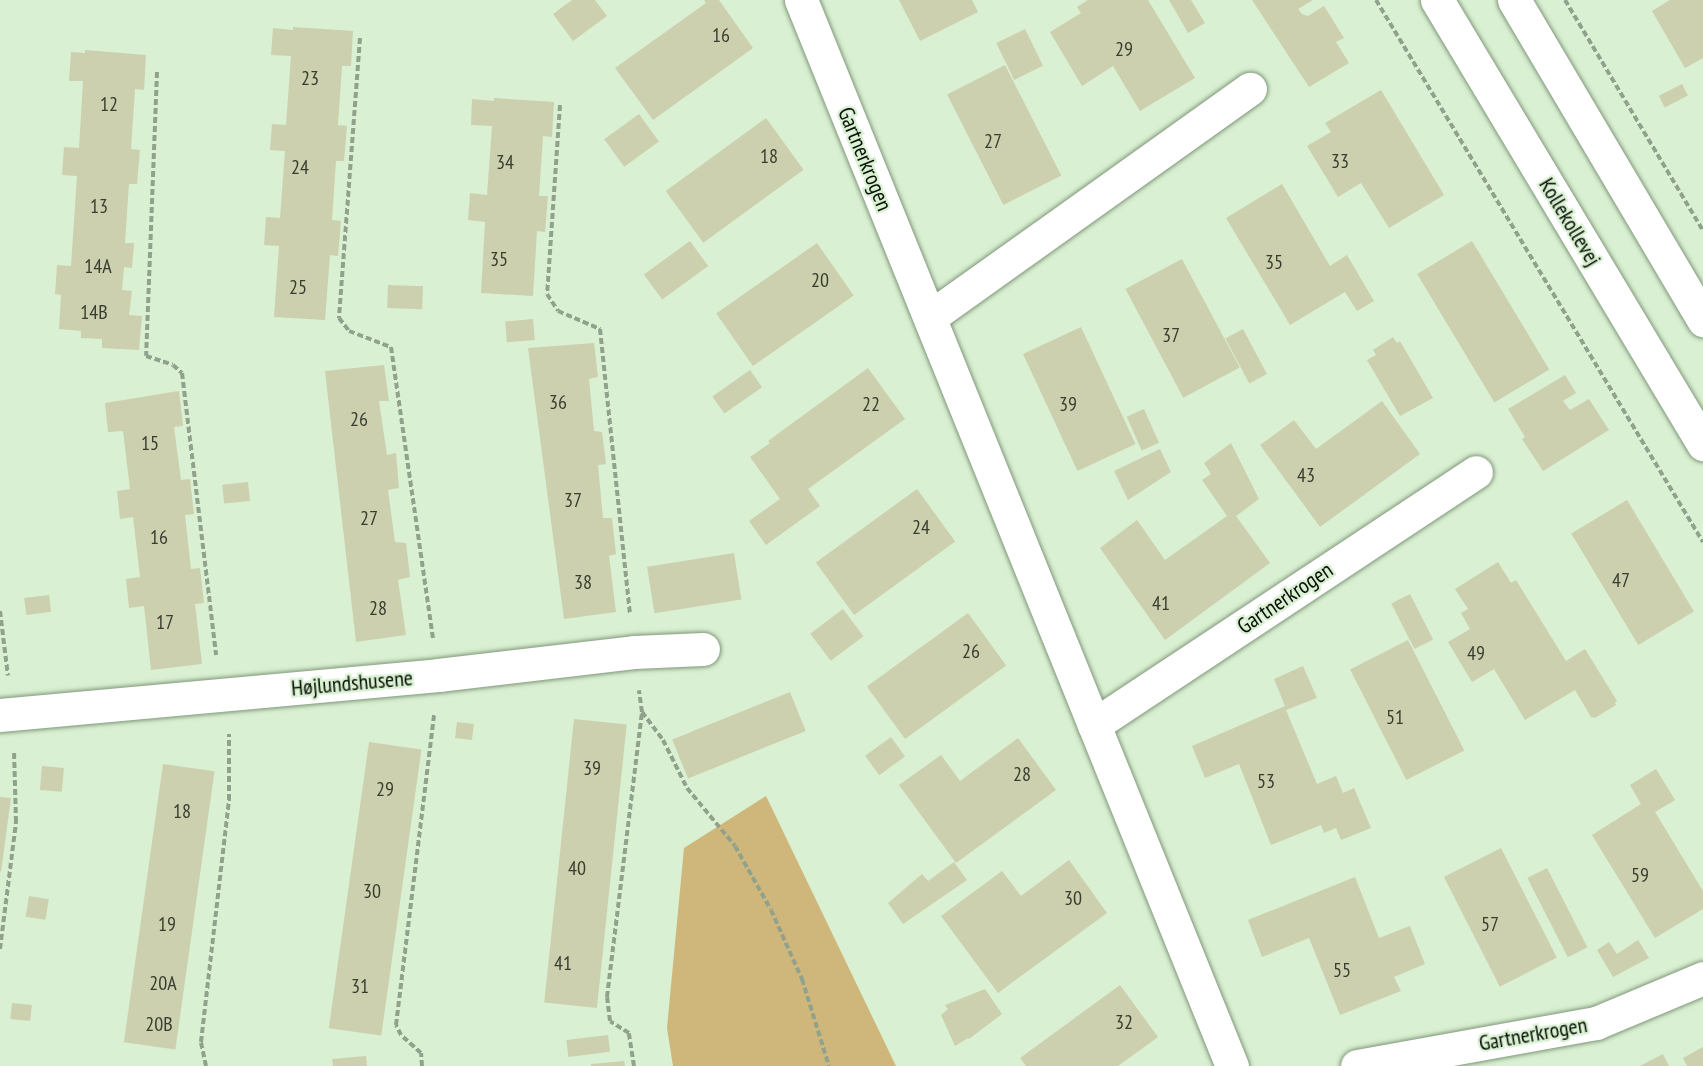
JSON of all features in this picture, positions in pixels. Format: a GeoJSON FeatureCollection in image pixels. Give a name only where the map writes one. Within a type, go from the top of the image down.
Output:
{"type":"FeatureCollection","features":[{"type":"Feature","properties":{"kind":"street","name":"Gartnerkrogen"},"geometry":{"type":"LineString","coordinates":[[801,0],[1232,1066]]}},
{"type":"Feature","properties":{"kind":"street","name":"Kollekollevej"},"geometry":{"type":"LineString","coordinates":[[1437,0],[1703,444]]}},
{"type":"Feature","properties":{"kind":"street"},"geometry":{"type":"LineString","coordinates":[[1514,0],[1703,320]]}},
{"type":"Feature","properties":{"kind":"street"},"geometry":{"type":"LineString","coordinates":[[930,317],[1250,90]]}},
{"type":"Feature","properties":{"kind":"street","name":"Gartnerkrogen"},"geometry":{"type":"LineString","coordinates":[[1094,725],[1476,472]]}},
{"type":"Feature","properties":{"kind":"street","name":"Højlundshusene"},"geometry":{"type":"LineString","coordinates":[[6,715],[438,675],[634,652],[703,649]]}},
{"type":"Feature","properties":{"kind":"street","name":"Gartnerkrogen"},"geometry":{"type":"LineString","coordinates":[[1357,1066],[1596,1023],[1703,978]]}},
{"type":"Feature","properties":{"kind":"path"},"geometry":{"type":"LineString","coordinates":[[1376,0],[1703,542]]}},
{"type":"Feature","properties":{"kind":"path"},"geometry":{"type":"LineString","coordinates":[[1565,0],[1703,231]]}},
{"type":"Feature","properties":{"kind":"path"},"geometry":{"type":"LineString","coordinates":[[360,38],[339,318],[349,331],[391,347],[438,675],[396,1025],[401,1035],[421,1053],[422,1066]]}},
{"type":"Feature","properties":{"kind":"path"},"geometry":{"type":"LineString","coordinates":[[157,72],[146,356],[173,365],[182,373],[218,674],[230,695],[229,800],[201,1042],[206,1066]]}},
{"type":"Feature","properties":{"kind":"path"},"geometry":{"type":"LineString","coordinates":[[560,105],[547,294],[558,311],[600,328],[642,712],[607,997],[610,1021],[629,1033],[634,1066]]}},
{"type":"Feature","properties":{"kind":"path"},"geometry":{"type":"LineString","coordinates":[[0,611],[6,715],[16,822],[0,949]]}},
{"type":"Feature","properties":{"kind":"path"},"geometry":{"type":"LineString","coordinates":[[642,712],[663,740],[687,788],[735,846],[771,910],[802,979],[829,1066]]}},
{"type":"Feature","properties":{"kind":"shaded area"},"geometry":{"type":"Polygon","coordinates":[[[766,796],[896,1066],[673,1066],[667,1028],[684,848],[766,796]]]}},
{"type":"Feature","properties":{"kind":"building"},"geometry":{"type":"Polygon","coordinates":[[[572,0],[595,0],[607,16],[573,41],[553,14],[572,0]]]}},
{"type":"Feature","properties":{"kind":"building"},"geometry":{"type":"Polygon","coordinates":[[[704,0],[719,0],[753,48],[653,120],[615,68],[706,3],[704,0]]]}},
{"type":"Feature","properties":{"kind":"building"},"geometry":{"type":"Polygon","coordinates":[[[899,0],[972,0],[978,12],[920,41],[899,0]]]}},
{"type":"Feature","properties":{"kind":"building"},"geometry":{"type":"Polygon","coordinates":[[[1088,0],[1148,0],[1195,78],[1140,111],[1113,66],[1082,86],[1050,32],[1081,13],[1077,7],[1088,0]]]}},
{"type":"Feature","properties":{"kind":"building"},"geometry":{"type":"Polygon","coordinates":[[[1169,0],[1191,0],[1205,23],[1188,33],[1169,0]]]}},
{"type":"Feature","properties":{"kind":"building"},"geometry":{"type":"Polygon","coordinates":[[[1252,0],[1313,0],[1298,9],[1302,14],[1308,16],[1324,6],[1344,38],[1336,42],[1349,63],[1309,87],[1252,0]]]}},
{"type":"Feature","properties":{"kind":"building"},"geometry":{"type":"Polygon","coordinates":[[[1670,0],[1703,0],[1703,58],[1685,68],[1652,11],[1670,0]]]}},
{"type":"Feature","properties":{"kind":"building"},"geometry":{"type":"Polygon","coordinates":[[[293,27],[353,31],[351,66],[342,66],[338,125],[347,126],[344,161],[336,161],[332,220],[341,221],[338,256],[330,255],[325,320],[274,317],[279,246],[264,245],[266,217],[280,218],[285,151],[270,150],[272,124],[286,125],[291,56],[271,55],[273,28],[293,30],[293,27]]]}},
{"type":"Feature","properties":{"kind":"building"},"geometry":{"type":"Polygon","coordinates":[[[1025,29],[1043,66],[1014,80],[996,43],[1025,29]]]}},
{"type":"Feature","properties":{"kind":"building"},"geometry":{"type":"Polygon","coordinates":[[[85,50],[146,55],[144,90],[135,89],[131,149],[140,150],[137,184],[129,184],[125,243],[134,243],[132,268],[124,267],[122,290],[132,291],[129,315],[142,316],[139,350],[102,348],[102,339],[81,338],[81,331],[59,329],[61,295],[55,294],[57,265],[71,266],[77,176],[62,175],[64,147],[79,148],[83,81],[69,81],[71,52],[85,53],[85,50]]]}},
{"type":"Feature","properties":{"kind":"building"},"geometry":{"type":"Polygon","coordinates":[[[1005,65],[1061,175],[1003,205],[947,95],[1005,65]]]}},
{"type":"Feature","properties":{"kind":"building"},"geometry":{"type":"Polygon","coordinates":[[[1682,84],[1688,96],[1665,107],[1659,96],[1682,84]]]}},
{"type":"Feature","properties":{"kind":"building"},"geometry":{"type":"Polygon","coordinates":[[[1381,90],[1444,195],[1389,228],[1361,183],[1338,197],[1307,146],[1331,132],[1325,123],[1381,90]]]}},
{"type":"Feature","properties":{"kind":"building"},"geometry":{"type":"Polygon","coordinates":[[[494,98],[554,102],[552,137],[543,136],[539,196],[548,196],[545,232],[537,231],[533,296],[481,293],[485,222],[468,220],[470,193],[487,195],[492,126],[471,125],[472,99],[494,101],[494,98]]]}},
{"type":"Feature","properties":{"kind":"building"},"geometry":{"type":"Polygon","coordinates":[[[639,114],[659,142],[624,167],[604,139],[639,114]]]}},
{"type":"Feature","properties":{"kind":"building"},"geometry":{"type":"Polygon","coordinates":[[[766,118],[804,170],[703,243],[666,191],[766,118]]]}},
{"type":"Feature","properties":{"kind":"building"},"geometry":{"type":"Polygon","coordinates":[[[1282,184],[1330,266],[1347,255],[1374,301],[1357,311],[1345,292],[1290,325],[1226,218],[1282,184]]]}},
{"type":"Feature","properties":{"kind":"building"},"geometry":{"type":"Polygon","coordinates":[[[690,241],[708,266],[662,300],[644,275],[690,241]]]}},
{"type":"Feature","properties":{"kind":"building"},"geometry":{"type":"Polygon","coordinates":[[[1472,241],[1549,370],[1494,403],[1417,274],[1472,241]]]}},
{"type":"Feature","properties":{"kind":"building"},"geometry":{"type":"Polygon","coordinates":[[[817,243],[854,295],[753,366],[716,314],[817,243]]]}},
{"type":"Feature","properties":{"kind":"building"},"geometry":{"type":"Polygon","coordinates":[[[1182,259],[1240,368],[1183,398],[1125,289],[1182,259]]]}},
{"type":"Feature","properties":{"kind":"building"},"geometry":{"type":"Polygon","coordinates":[[[388,285],[423,286],[422,309],[387,308],[388,285]]]}},
{"type":"Feature","properties":{"kind":"building"},"geometry":{"type":"Polygon","coordinates":[[[533,319],[535,340],[507,342],[505,321],[533,319]]]}},
{"type":"Feature","properties":{"kind":"building"},"geometry":{"type":"Polygon","coordinates":[[[1081,327],[1136,444],[1078,471],[1023,354],[1081,327]]]}},
{"type":"Feature","properties":{"kind":"building"},"geometry":{"type":"Polygon","coordinates":[[[1243,329],[1267,374],[1249,383],[1225,338],[1243,329]]]}},
{"type":"Feature","properties":{"kind":"building"},"geometry":{"type":"Polygon","coordinates":[[[1393,337],[1397,343],[1400,341],[1433,398],[1400,416],[1367,360],[1376,355],[1373,350],[1393,337]]]}},
{"type":"Feature","properties":{"kind":"building"},"geometry":{"type":"Polygon","coordinates":[[[594,343],[598,377],[589,379],[594,431],[602,432],[606,464],[598,465],[603,518],[612,518],[616,554],[609,556],[616,612],[564,619],[528,348],[594,343]]]}},
{"type":"Feature","properties":{"kind":"building"},"geometry":{"type":"Polygon","coordinates":[[[384,365],[389,401],[379,401],[387,455],[396,453],[399,488],[388,490],[395,542],[406,543],[410,577],[398,580],[406,635],[356,642],[325,371],[384,365]]]}},
{"type":"Feature","properties":{"kind":"building"},"geometry":{"type":"Polygon","coordinates":[[[868,368],[905,419],[808,489],[820,506],[766,545],[749,521],[780,499],[750,457],[770,443],[768,441],[868,368]]]}},
{"type":"Feature","properties":{"kind":"building"},"geometry":{"type":"Polygon","coordinates":[[[750,370],[762,387],[724,414],[712,396],[750,370]]]}},
{"type":"Feature","properties":{"kind":"building"},"geometry":{"type":"Polygon","coordinates":[[[1565,375],[1576,393],[1563,401],[1570,410],[1589,399],[1609,430],[1543,471],[1522,439],[1525,437],[1508,409],[1565,375]]]}},
{"type":"Feature","properties":{"kind":"building"},"geometry":{"type":"Polygon","coordinates":[[[179,391],[183,426],[174,427],[181,480],[190,479],[194,514],[185,515],[191,569],[200,568],[204,603],[195,604],[202,664],[151,670],[144,606],[129,608],[126,579],[140,577],[133,517],[120,519],[117,491],[130,489],[123,431],[108,432],[105,403],[179,391]]]}},
{"type":"Feature","properties":{"kind":"building"},"geometry":{"type":"Polygon","coordinates":[[[1382,401],[1420,454],[1320,527],[1260,445],[1294,420],[1316,449],[1382,401]]]}},
{"type":"Feature","properties":{"kind":"building"},"geometry":{"type":"Polygon","coordinates":[[[1144,409],[1159,443],[1142,451],[1127,417],[1144,409]]]}},
{"type":"Feature","properties":{"kind":"building"},"geometry":{"type":"Polygon","coordinates":[[[1231,443],[1259,499],[1236,516],[1270,563],[1165,640],[1100,548],[1137,520],[1165,560],[1227,516],[1202,480],[1211,474],[1204,463],[1231,443]]]}},
{"type":"Feature","properties":{"kind":"building"},"geometry":{"type":"Polygon","coordinates":[[[1160,449],[1171,472],[1128,500],[1114,471],[1160,449]]]}},
{"type":"Feature","properties":{"kind":"building"},"geometry":{"type":"Polygon","coordinates":[[[248,482],[250,501],[224,504],[222,485],[248,482]]]}},
{"type":"Feature","properties":{"kind":"building"},"geometry":{"type":"Polygon","coordinates":[[[917,489],[955,542],[854,615],[816,562],[917,489]]]}},
{"type":"Feature","properties":{"kind":"building"},"geometry":{"type":"Polygon","coordinates":[[[1627,500],[1694,611],[1638,645],[1571,533],[1627,500]]]}},
{"type":"Feature","properties":{"kind":"building"},"geometry":{"type":"Polygon","coordinates":[[[734,553],[741,599],[654,613],[647,567],[734,553]]]}},
{"type":"Feature","properties":{"kind":"building"},"geometry":{"type":"Polygon","coordinates":[[[1498,562],[1511,583],[1516,580],[1566,661],[1585,649],[1617,701],[1616,705],[1595,718],[1591,717],[1575,690],[1525,720],[1494,669],[1472,682],[1448,642],[1470,629],[1461,613],[1468,609],[1455,589],[1498,562]]]}},
{"type":"Feature","properties":{"kind":"building"},"geometry":{"type":"Polygon","coordinates":[[[1410,594],[1433,639],[1414,649],[1391,604],[1410,594]]]}},
{"type":"Feature","properties":{"kind":"building"},"geometry":{"type":"Polygon","coordinates":[[[49,595],[51,612],[26,615],[24,598],[49,595]]]}},
{"type":"Feature","properties":{"kind":"building"},"geometry":{"type":"Polygon","coordinates":[[[843,609],[863,636],[831,661],[810,634],[843,609]]]}},
{"type":"Feature","properties":{"kind":"building"},"geometry":{"type":"Polygon","coordinates":[[[968,613],[1006,666],[905,739],[867,686],[968,613]]]}},
{"type":"Feature","properties":{"kind":"building"},"geometry":{"type":"Polygon","coordinates":[[[1408,640],[1464,750],[1406,780],[1350,670],[1408,640]]]}},
{"type":"Feature","properties":{"kind":"building"},"geometry":{"type":"Polygon","coordinates":[[[1303,666],[1317,698],[1286,710],[1317,784],[1336,776],[1343,793],[1354,788],[1371,828],[1341,840],[1336,828],[1324,833],[1321,825],[1271,845],[1239,764],[1205,778],[1192,746],[1285,706],[1274,679],[1303,666]]]}},
{"type":"Feature","properties":{"kind":"building"},"geometry":{"type":"Polygon","coordinates":[[[790,692],[806,731],[688,779],[672,740],[790,692]]]}},
{"type":"Feature","properties":{"kind":"building"},"geometry":{"type":"Polygon","coordinates":[[[574,719],[627,725],[597,1008],[544,1002],[574,719]]]}},
{"type":"Feature","properties":{"kind":"building"},"geometry":{"type":"Polygon","coordinates":[[[457,722],[474,724],[472,740],[455,738],[457,722]]]}},
{"type":"Feature","properties":{"kind":"building"},"geometry":{"type":"Polygon","coordinates":[[[891,737],[905,756],[879,775],[865,756],[891,737]]]}},
{"type":"Feature","properties":{"kind":"building"},"geometry":{"type":"Polygon","coordinates":[[[1018,738],[1056,790],[956,863],[899,785],[941,755],[960,781],[1018,738]]]}},
{"type":"Feature","properties":{"kind":"building"},"geometry":{"type":"Polygon","coordinates":[[[369,742],[421,749],[381,1036],[329,1028],[369,742]]]}},
{"type":"Feature","properties":{"kind":"building"},"geometry":{"type":"Polygon","coordinates":[[[163,764],[214,771],[175,1050],[124,1042],[163,764]]]}},
{"type":"Feature","properties":{"kind":"building"},"geometry":{"type":"Polygon","coordinates":[[[42,766],[64,768],[62,792],[40,790],[42,766]]]}},
{"type":"Feature","properties":{"kind":"building"},"geometry":{"type":"Polygon","coordinates":[[[1656,769],[1675,800],[1655,812],[1703,891],[1703,909],[1655,938],[1592,835],[1641,804],[1630,785],[1656,769]]]}},
{"type":"Feature","properties":{"kind":"building"},"geometry":{"type":"Polygon","coordinates":[[[0,797],[11,798],[1,872],[0,871],[0,797]]]}},
{"type":"Feature","properties":{"kind":"building"},"geometry":{"type":"Polygon","coordinates":[[[1501,848],[1557,958],[1500,987],[1444,877],[1501,848]]]}},
{"type":"Feature","properties":{"kind":"building"},"geometry":{"type":"Polygon","coordinates":[[[1069,860],[1107,913],[998,993],[941,916],[1002,871],[1021,896],[1069,860]]]}},
{"type":"Feature","properties":{"kind":"building"},"geometry":{"type":"Polygon","coordinates":[[[954,862],[967,880],[903,924],[888,903],[922,874],[928,881],[954,862]]]}},
{"type":"Feature","properties":{"kind":"building"},"geometry":{"type":"Polygon","coordinates":[[[1547,868],[1587,947],[1568,957],[1527,878],[1547,868]]]}},
{"type":"Feature","properties":{"kind":"building"},"geometry":{"type":"Polygon","coordinates":[[[1355,877],[1379,938],[1410,926],[1425,964],[1394,977],[1401,991],[1340,1015],[1309,938],[1262,957],[1248,920],[1355,877]]]}},
{"type":"Feature","properties":{"kind":"building"},"geometry":{"type":"Polygon","coordinates":[[[29,896],[49,899],[45,920],[26,917],[29,896]]]}},
{"type":"Feature","properties":{"kind":"building"},"geometry":{"type":"Polygon","coordinates":[[[1638,940],[1649,958],[1613,977],[1597,950],[1609,942],[1617,954],[1638,940]]]}},
{"type":"Feature","properties":{"kind":"building"},"geometry":{"type":"Polygon","coordinates":[[[1120,985],[1158,1037],[1118,1066],[1026,1066],[1020,1058],[1120,985]]]}},
{"type":"Feature","properties":{"kind":"building"},"geometry":{"type":"Polygon","coordinates":[[[985,989],[1002,1014],[969,1039],[955,1046],[941,1015],[948,1009],[945,1005],[985,989]]]}},
{"type":"Feature","properties":{"kind":"building"},"geometry":{"type":"Polygon","coordinates":[[[12,1003],[32,1005],[30,1021],[10,1019],[12,1003]]]}},
{"type":"Feature","properties":{"kind":"building"},"geometry":{"type":"Polygon","coordinates":[[[608,1035],[610,1052],[568,1057],[566,1040],[608,1035]]]}},
{"type":"Feature","properties":{"kind":"building"},"geometry":{"type":"Polygon","coordinates":[[[1703,1047],[1703,1066],[1687,1066],[1683,1058],[1703,1047]]]}},
{"type":"Feature","properties":{"kind":"building"},"geometry":{"type":"Polygon","coordinates":[[[1663,1054],[1669,1066],[1640,1066],[1663,1054]]]}},
{"type":"Feature","properties":{"kind":"building"},"geometry":{"type":"Polygon","coordinates":[[[366,1056],[367,1066],[333,1066],[332,1059],[366,1056]]]}},
{"type":"Feature","properties":{"kind":"building"},"geometry":{"type":"Polygon","coordinates":[[[624,1061],[625,1066],[591,1066],[591,1064],[624,1061]]]}}]}
